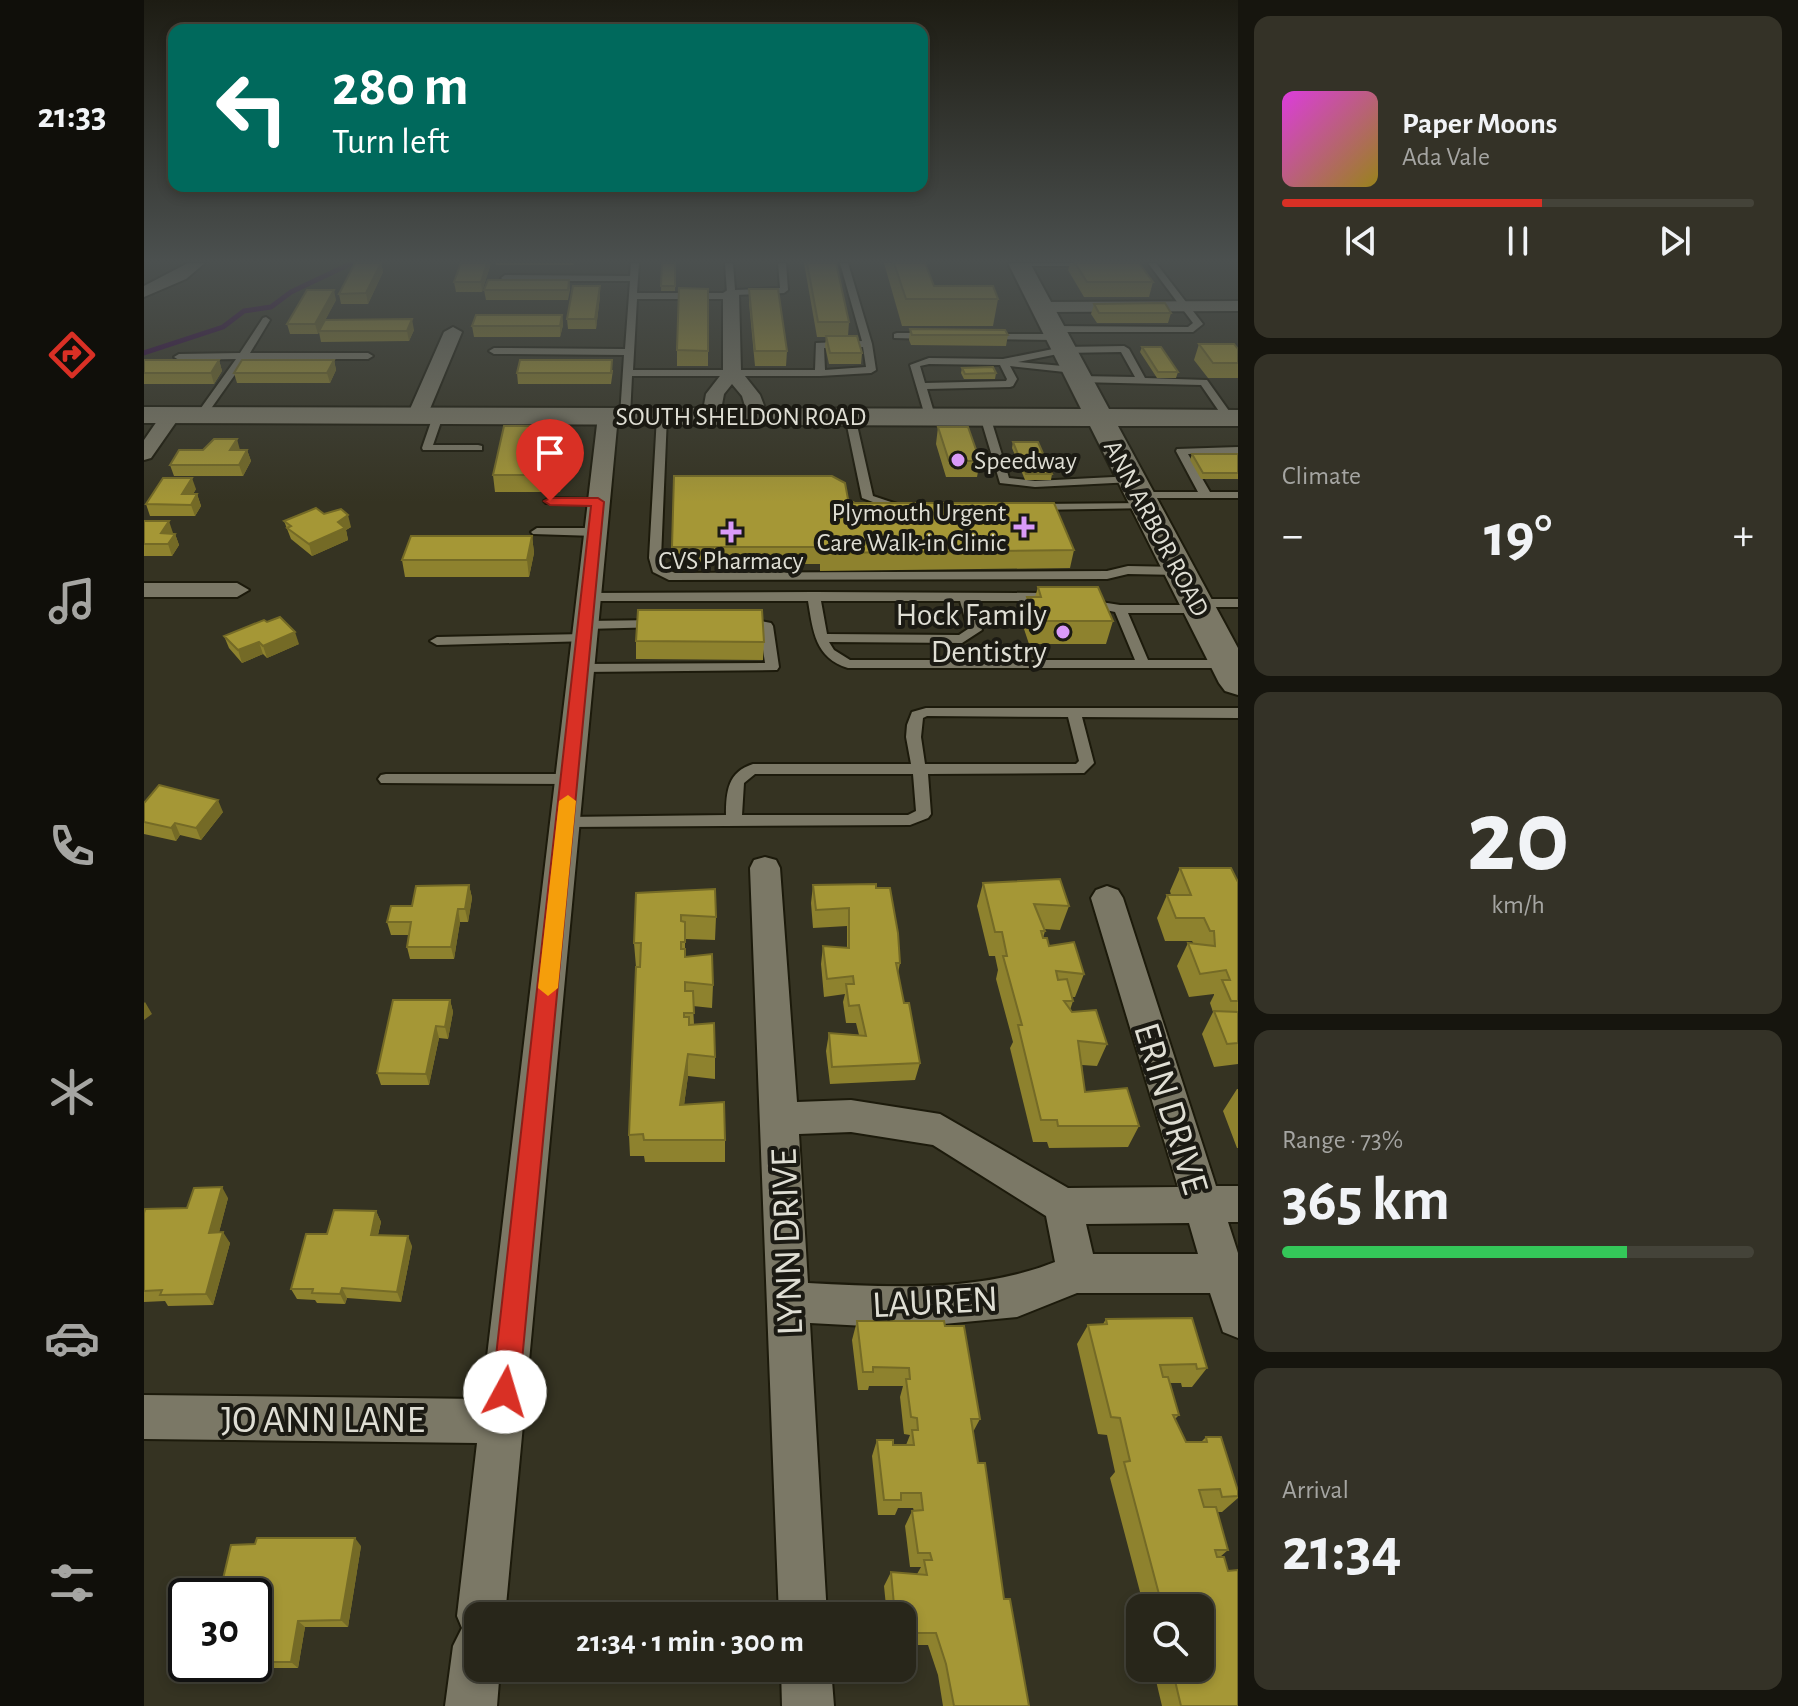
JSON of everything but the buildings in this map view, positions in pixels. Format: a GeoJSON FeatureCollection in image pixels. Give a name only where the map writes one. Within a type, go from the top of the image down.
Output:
{"type":"FeatureCollection","features":[{"type":"Feature","properties":{"kind":"main road","name":"ANN ARBOR ROAD"},"geometry":{"type":"LineString","coordinates":[[1060,343],[1233,673]]}},
{"type":"Feature","properties":{"kind":"main road","name":"SOUTH SHELDON ROAD"},"geometry":{"type":"LineString","coordinates":[[158,415],[1234,418]]}},
{"type":"Feature","properties":{"kind":"street"},"geometry":{"type":"LineString","coordinates":[[427,416],[450,343]]}},
{"type":"Feature","properties":{"kind":"street"},"geometry":{"type":"LineString","coordinates":[[712,416],[715,394],[732,372],[732,343]]}},
{"type":"Feature","properties":{"kind":"street"},"geometry":{"type":"LineString","coordinates":[[732,372],[751,395],[758,416]]}},
{"type":"Feature","properties":{"kind":"street"},"geometry":{"type":"LineString","coordinates":[[144,454],[158,415]]}},
{"type":"Feature","properties":{"kind":"street"},"geometry":{"type":"LineString","coordinates":[[483,1602],[596,517],[617,416]]}},
{"type":"Feature","properties":{"kind":"street"},"geometry":{"type":"LineString","coordinates":[[144,590],[237,590]]}},
{"type":"Feature","properties":{"kind":"street","name":"LYNN DRIVE"},"geometry":{"type":"LineString","coordinates":[[765,868],[783,1119],[787,1302],[802,1602]]}},
{"type":"Feature","properties":{"kind":"street","name":"ERIN DRIVE"},"geometry":{"type":"LineString","coordinates":[[1107,898],[1220,1205],[1238,1317]]}},
{"type":"Feature","properties":{"kind":"street"},"geometry":{"type":"LineString","coordinates":[[783,1119],[851,1116],[940,1130],[1063,1206],[1220,1205]]}},
{"type":"Feature","properties":{"kind":"street"},"geometry":{"type":"LineString","coordinates":[[1063,1206],[1077,1273]]}},
{"type":"Feature","properties":{"kind":"street","name":"LAUREN"},"geometry":{"type":"LineString","coordinates":[[787,1302],[902,1308],[1017,1297],[1077,1273],[1231,1274]]}},
{"type":"Feature","properties":{"kind":"street","name":"JO ANN LANE"},"geometry":{"type":"LineString","coordinates":[[144,1417],[502,1421]]}},
{"type":"Feature","properties":{"kind":"street"},"geometry":{"type":"LineString","coordinates":[[471,1706],[474,1682]]}},
{"type":"Feature","properties":{"kind":"street"},"geometry":{"type":"LineString","coordinates":[[807,1682],[808,1706]]}},
{"type":"Feature","properties":{"kind":"lane"},"geometry":{"type":"LineString","coordinates":[[201,415],[252,343]]}},
{"type":"Feature","properties":{"kind":"lane"},"geometry":{"type":"LineString","coordinates":[[617,416],[629,373],[631,343]]}},
{"type":"Feature","properties":{"kind":"lane"},"geometry":{"type":"LineString","coordinates":[[1003,362],[1052,343]]}},
{"type":"Feature","properties":{"kind":"lane"},"geometry":{"type":"LineString","coordinates":[[930,416],[915,365],[929,361],[1003,362],[1052,343]]}},
{"type":"Feature","properties":{"kind":"lane"},"geometry":{"type":"LineString","coordinates":[[1064,343],[1141,380],[1204,382],[1234,418]]}},
{"type":"Feature","properties":{"kind":"lane"},"geometry":{"type":"LineString","coordinates":[[1078,343],[1124,349],[1141,380]]}},
{"type":"Feature","properties":{"kind":"lane"},"geometry":{"type":"LineString","coordinates":[[629,373],[820,373],[871,370],[867,344],[819,345],[820,373]]}},
{"type":"Feature","properties":{"kind":"lane"},"geometry":{"type":"LineString","coordinates":[[494,351],[630,352]]}},
{"type":"Feature","properties":{"kind":"lane"},"geometry":{"type":"LineString","coordinates":[[179,357],[368,356]]}},
{"type":"Feature","properties":{"kind":"lane"},"geometry":{"type":"LineString","coordinates":[[920,386],[1010,384],[1012,379],[1003,362]]}},
{"type":"Feature","properties":{"kind":"lane"},"geometry":{"type":"LineString","coordinates":[[427,416],[427,448],[478,448]]}},
{"type":"Feature","properties":{"kind":"lane"},"geometry":{"type":"LineString","coordinates":[[662,416],[655,558],[657,569],[673,577],[1107,575],[1128,570],[1180,571]]}},
{"type":"Feature","properties":{"kind":"lane"},"geometry":{"type":"LineString","coordinates":[[850,416],[868,498],[877,504],[913,507]]}},
{"type":"Feature","properties":{"kind":"lane"},"geometry":{"type":"LineString","coordinates":[[985,416],[1004,481],[1140,494],[1238,495]]}},
{"type":"Feature","properties":{"kind":"lane"},"geometry":{"type":"LineString","coordinates":[[1206,495],[1181,451],[1238,450]]}},
{"type":"Feature","properties":{"kind":"lane"},"geometry":{"type":"LineString","coordinates":[[1018,507],[1140,494]]}},
{"type":"Feature","properties":{"kind":"lane"},"geometry":{"type":"LineString","coordinates":[[550,501],[596,517]]}},
{"type":"Feature","properties":{"kind":"lane"},"geometry":{"type":"LineString","coordinates":[[537,532],[596,517]]}},
{"type":"Feature","properties":{"kind":"lane"},"geometry":{"type":"LineString","coordinates":[[814,596],[825,651],[832,659],[848,664],[1143,663],[1233,673]]}},
{"type":"Feature","properties":{"kind":"lane"},"geometry":{"type":"LineString","coordinates":[[585,632],[814,596],[1062,597]]}},
{"type":"Feature","properties":{"kind":"lane"},"geometry":{"type":"LineString","coordinates":[[822,638],[962,639],[975,630],[965,597]]}},
{"type":"Feature","properties":{"kind":"lane"},"geometry":{"type":"LineString","coordinates":[[1076,600],[1120,609],[1238,603]]}},
{"type":"Feature","properties":{"kind":"lane"},"geometry":{"type":"LineString","coordinates":[[1120,609],[1143,663]]}},
{"type":"Feature","properties":{"kind":"lane"},"geometry":{"type":"LineString","coordinates":[[437,641],[585,632],[670,623]]}},
{"type":"Feature","properties":{"kind":"lane"},"geometry":{"type":"LineString","coordinates":[[585,632],[772,667],[766,626],[728,623]]}},
{"type":"Feature","properties":{"kind":"lane"},"geometry":{"type":"LineString","coordinates":[[565,822],[910,820],[923,814],[926,802],[913,723],[917,715],[926,712],[1238,713]]}},
{"type":"Feature","properties":{"kind":"lane"},"geometry":{"type":"LineString","coordinates":[[734,820],[734,783],[741,773],[753,769],[1079,769],[1087,763],[1074,712]]}},
{"type":"Feature","properties":{"kind":"lane"},"geometry":{"type":"LineString","coordinates":[[386,779],[570,779]]}},
{"type":"Feature","properties":{"kind":"waterway"},"geometry":{"type":"LineString","coordinates":[[144,353],[176,343]]}},
{"type":"Feature","properties":{"kind":"slow traffic"},"geometry":{"type":"LineString","coordinates":[[548,988],[568,801]]}},
{"type":"Feature","properties":{"kind":"place","name":"Speedway"},"geometry":{"type":"Point","coordinates":[958,460]}},
{"type":"Feature","properties":{"kind":"place","name":"Plymouth Urgent Care Walk-in Clinic"},"geometry":{"type":"Point","coordinates":[1024,527]}},
{"type":"Feature","properties":{"kind":"place","name":"CVS Pharmacy"},"geometry":{"type":"Point","coordinates":[731,532]}},
{"type":"Feature","properties":{"kind":"place","name":"Hock Family Dentistry"},"geometry":{"type":"Point","coordinates":[1063,632]}},
{"type":"Feature","properties":{"kind":"route"},"geometry":{"type":"LineString","coordinates":[[505,1392],[598,502],[550,501]]}}]}
